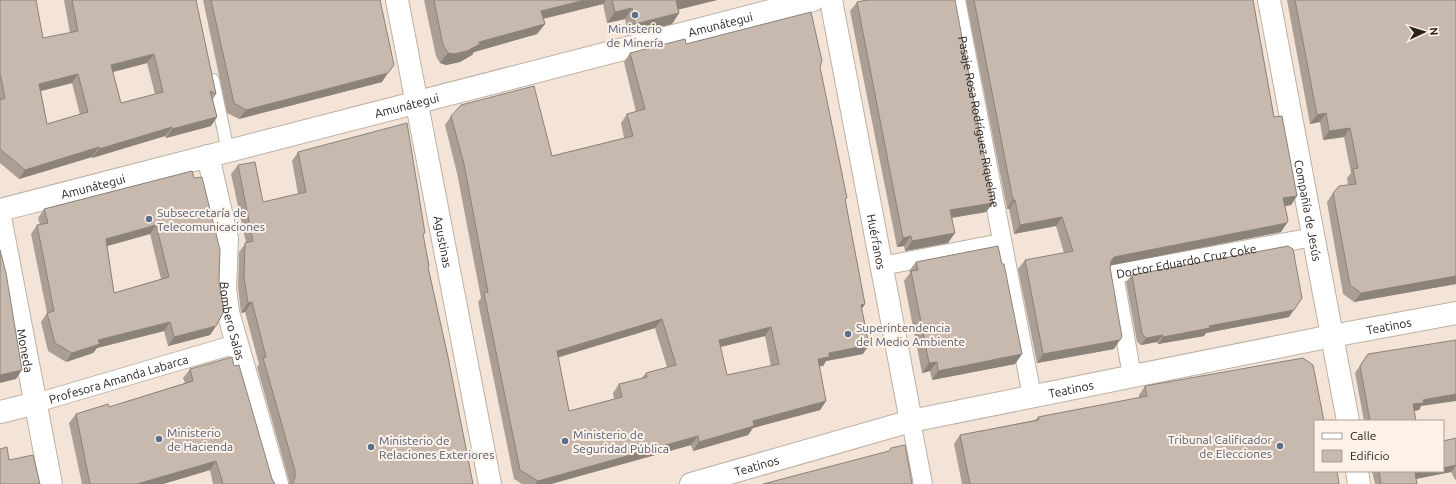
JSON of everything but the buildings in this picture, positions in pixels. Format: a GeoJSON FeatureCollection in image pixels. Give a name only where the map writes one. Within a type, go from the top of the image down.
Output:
{"type":"FeatureCollection","features":[{"type":"Feature","properties":{"kind":"main road","name":"Agustinas"},"geometry":{"type":"LineString","coordinates":[[397,0],[415,104],[490,484]]}},
{"type":"Feature","properties":{"kind":"main road","name":"Amunátegui"},"geometry":{"type":"LineString","coordinates":[[0,210],[813,0]]}},
{"type":"Feature","properties":{"kind":"main road","name":"Huérfanos"},"geometry":{"type":"LineString","coordinates":[[831,0],[911,421]]}},
{"type":"Feature","properties":{"kind":"main road","name":"Compañía de Jesús"},"geometry":{"type":"LineString","coordinates":[[1269,0],[1348,420]]}},
{"type":"Feature","properties":{"kind":"main road","name":"Bombero Salas"},"geometry":{"type":"LineString","coordinates":[[218,153],[228,239],[225,294],[228,312],[277,484]]}},
{"type":"Feature","properties":{"kind":"main road","name":"Moneda"},"geometry":{"type":"LineString","coordinates":[[0,217],[51,484]]}},
{"type":"Feature","properties":{"kind":"main road","name":"Teatinos"},"geometry":{"type":"LineString","coordinates":[[691,484],[911,421],[1332,336],[1456,314]]}},
{"type":"Feature","properties":{"kind":"main road","name":"Profesora Amanda Labarca"},"geometry":{"type":"LineString","coordinates":[[0,412],[36,402]]}},
{"type":"Feature","properties":{"kind":"main road"},"geometry":{"type":"LineString","coordinates":[[1357,472],[1359,484]]}},
{"type":"Feature","properties":{"kind":"street","name":"Pasaje Rosa Rodríguez Riquelme"},"geometry":{"type":"LineString","coordinates":[[956,0],[1032,396]]}},
{"type":"Feature","properties":{"kind":"street","name":"Doctor Eduardo Cruz Coke"},"geometry":{"type":"LineString","coordinates":[[1132,376],[1114,274],[1313,237]]}},
{"type":"Feature","properties":{"kind":"street"},"geometry":{"type":"LineString","coordinates":[[882,266],[1002,243]]}},
{"type":"Feature","properties":{"kind":"street","name":"Profesora Amanda Labarca"},"geometry":{"type":"LineString","coordinates":[[36,402],[236,344]]}},
{"type":"Feature","properties":{"kind":"street","name":"Huérfanos"},"geometry":{"type":"LineString","coordinates":[[911,421],[923,484]]}},
{"type":"Feature","properties":{"kind":"lane","name":"Bombero Salas"},"geometry":{"type":"LineString","coordinates":[[210,68],[218,153]]}},
{"type":"Feature","properties":{"kind":"place","name":"Ministerio de Minería"},"geometry":{"type":"Point","coordinates":[635,15]}},
{"type":"Feature","properties":{"kind":"place","name":"Subsecretaría de Telecomunicaciones"},"geometry":{"type":"Point","coordinates":[149,219]}},
{"type":"Feature","properties":{"kind":"place","name":"Superintendencia del Medio Ambiente"},"geometry":{"type":"Point","coordinates":[848,334]}},
{"type":"Feature","properties":{"kind":"place","name":"Ministerio de Hacienda"},"geometry":{"type":"Point","coordinates":[159,439]}},
{"type":"Feature","properties":{"kind":"place","name":"Ministerio de Seguridad Pública"},"geometry":{"type":"Point","coordinates":[565,441]}},
{"type":"Feature","properties":{"kind":"place","name":"Tribunal Calificador de Elecciones"},"geometry":{"type":"Point","coordinates":[1280,446]}},
{"type":"Feature","properties":{"kind":"place","name":"Ministerio de Relaciones Exteriores"},"geometry":{"type":"Point","coordinates":[371,447]}}]}
